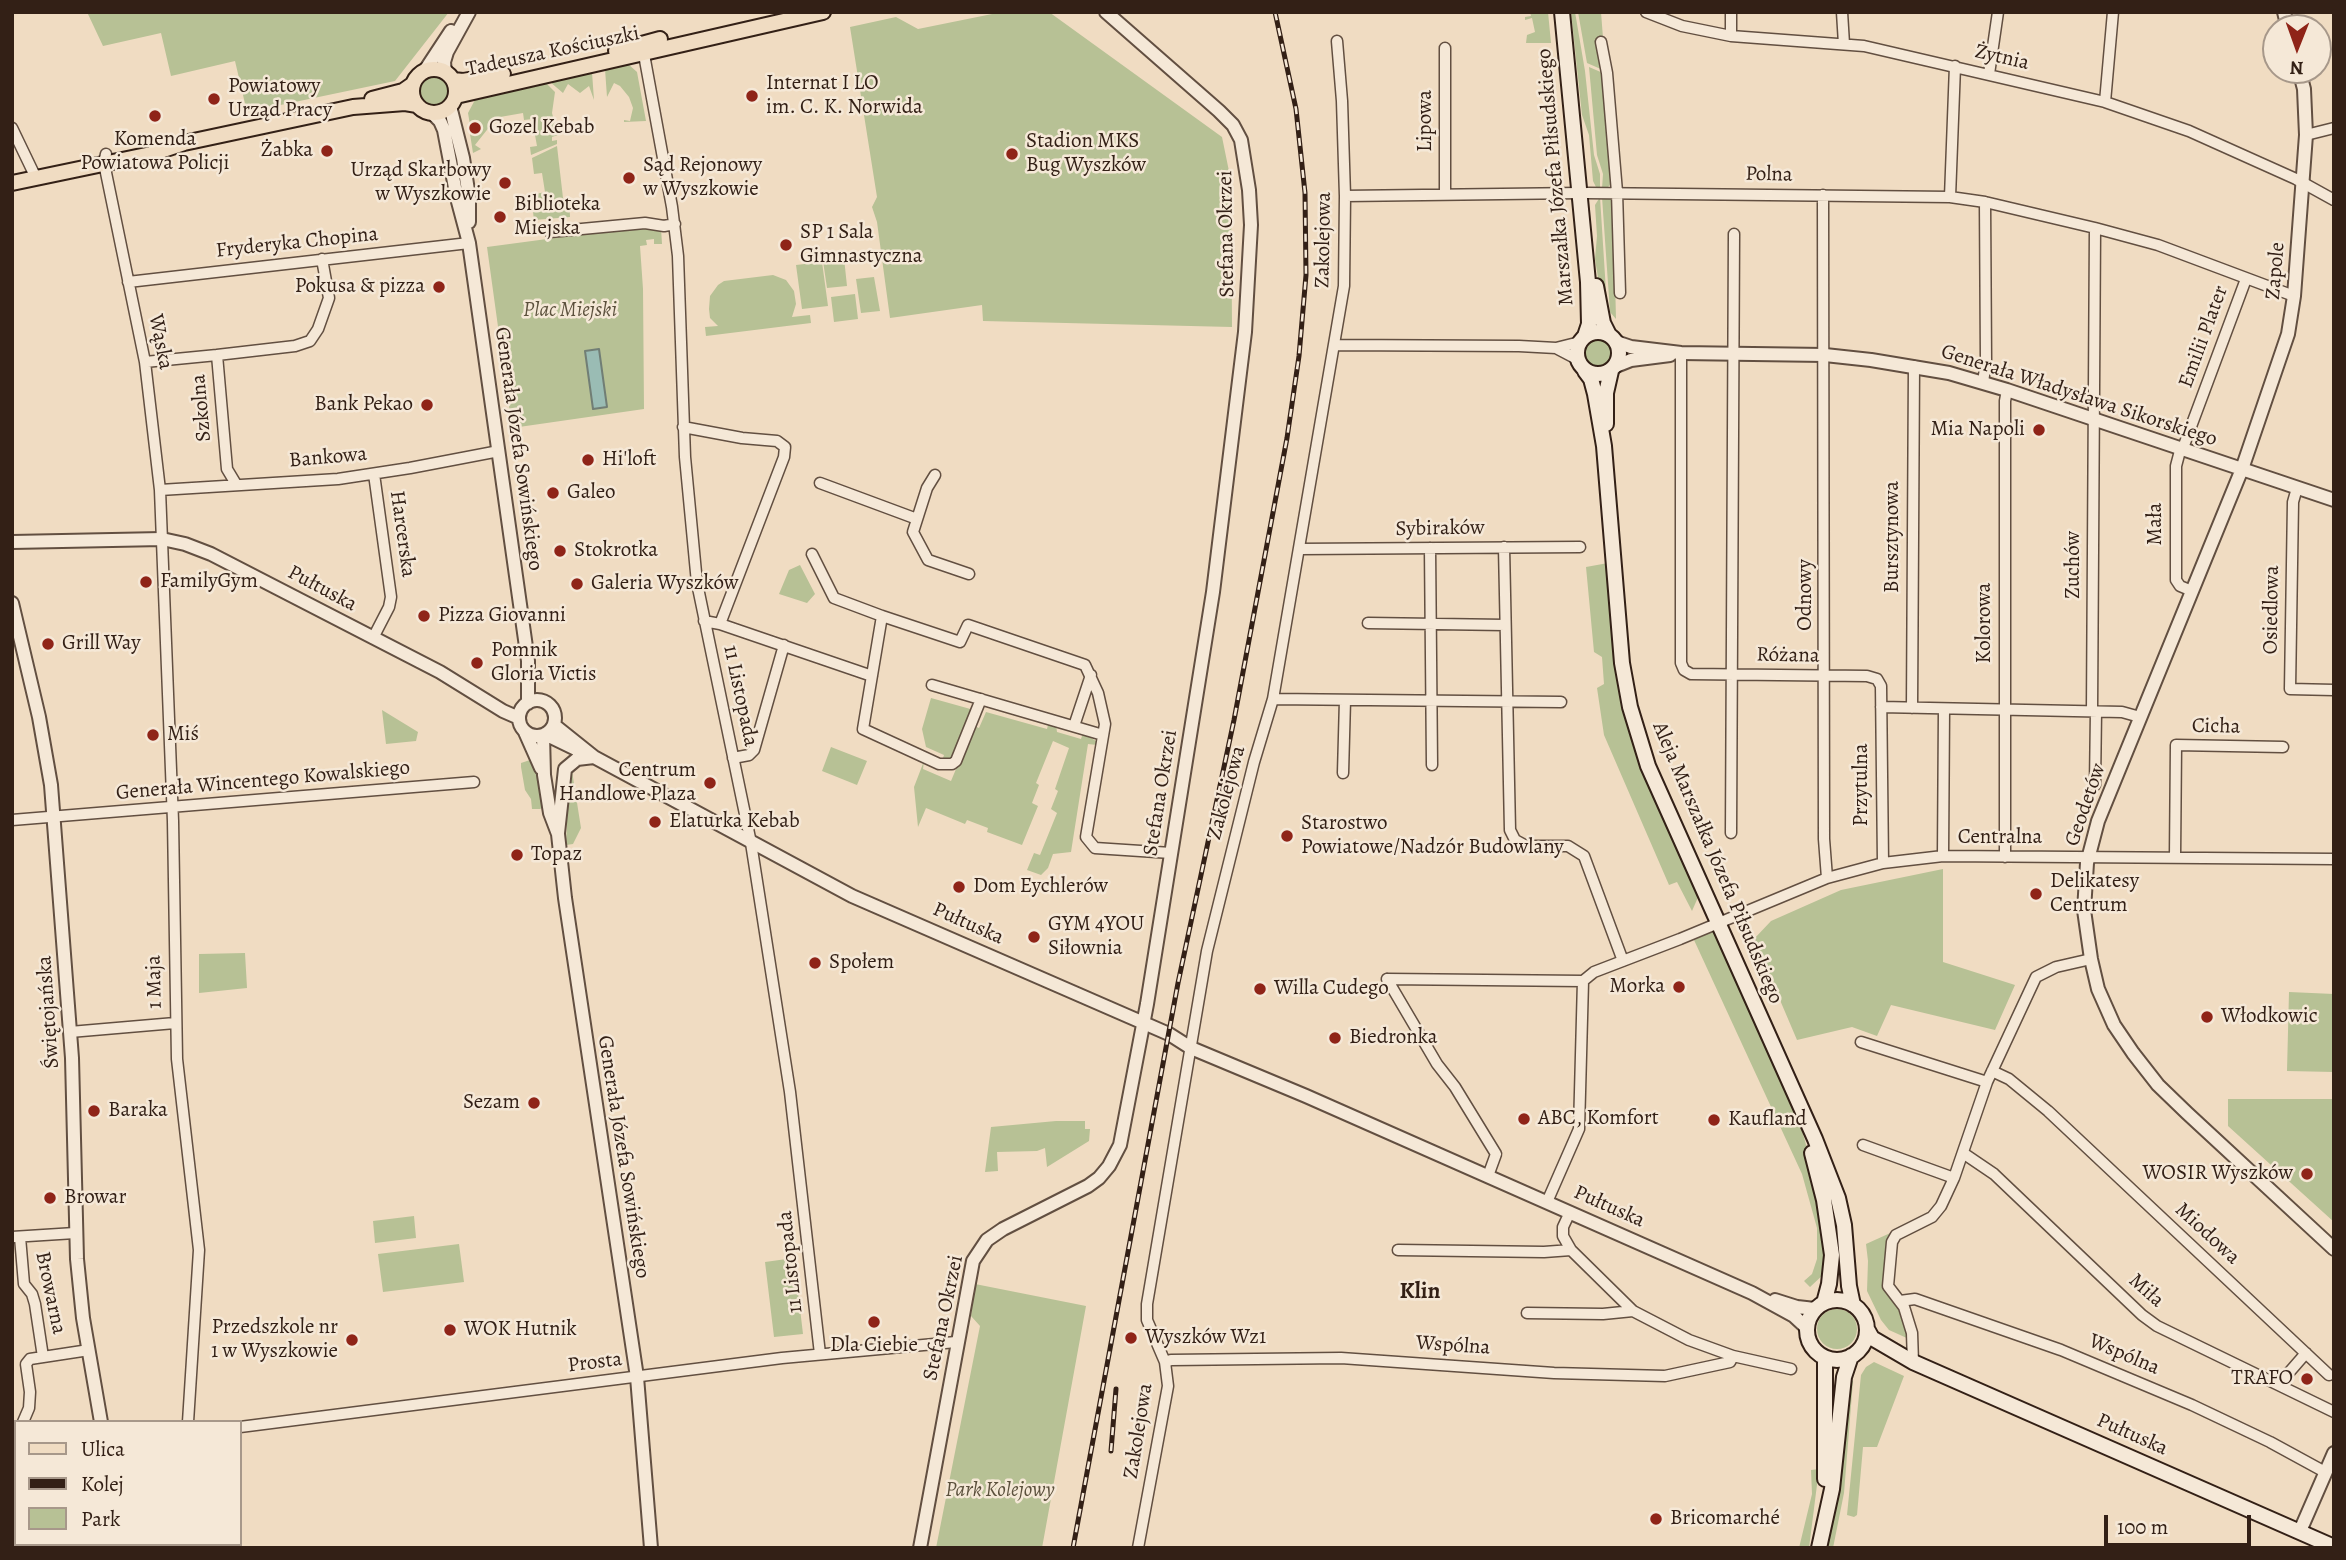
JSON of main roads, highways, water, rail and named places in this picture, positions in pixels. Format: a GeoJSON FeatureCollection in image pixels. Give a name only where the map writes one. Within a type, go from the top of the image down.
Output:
{"type":"FeatureCollection","features":[{"type":"Feature","properties":{"kind":"main road","name":"Tadeusza Kościuszki"},"geometry":{"type":"LineString","coordinates":[[453,101],[643,49],[672,35],[780,12]]}},
{"type":"Feature","properties":{"kind":"main road","name":"Tadeusza Kościuszki"},"geometry":{"type":"LineString","coordinates":[[449,76],[463,81],[489,77],[675,44],[823,12]]}},
{"type":"Feature","properties":{"kind":"main road","name":"Marszałka Józefa Piłsudskiego"},"geometry":{"type":"LineString","coordinates":[[1562,12],[1598,300],[1603,323],[1613,338]]}},
{"type":"Feature","properties":{"kind":"main road","name":"Marszałka Józefa Piłsudskiego"},"geometry":{"type":"LineString","coordinates":[[1568,12],[1590,314],[1588,329],[1582,339]]}},
{"type":"Feature","properties":{"kind":"main road"},"geometry":{"type":"LineString","coordinates":[[12,174],[35,173],[105,159],[165,142],[184,143],[353,107],[403,91],[424,72],[434,69],[449,76],[453,101],[439,113],[405,103],[353,107]]}},
{"type":"Feature","properties":{"kind":"main road"},"geometry":{"type":"LineString","coordinates":[[413,84],[412,95],[417,105]]}},
{"type":"Feature","properties":{"kind":"main road"},"geometry":{"type":"LineString","coordinates":[[12,183],[35,173]]}},
{"type":"Feature","properties":{"kind":"main road"},"geometry":{"type":"LineString","coordinates":[[1596,332],[1613,338],[1619,354],[1613,368],[1598,375],[1581,365],[1577,347],[1582,339],[1596,332]]}},
{"type":"Feature","properties":{"kind":"main road","name":"Aleja Marszałka Józefa Piłsudskiego"},"geometry":{"type":"LineString","coordinates":[[1581,365],[1594,389],[1604,446],[1622,663],[1630,707],[1648,766],[1720,922],[1805,1121]]}},
{"type":"Feature","properties":{"kind":"main road","name":"Aleja Marszałka Józefa Piłsudskiego"},"geometry":{"type":"LineString","coordinates":[[1604,446],[1606,393],[1613,368]]}},
{"type":"Feature","properties":{"kind":"main road"},"geometry":{"type":"LineString","coordinates":[[1805,1121],[1815,1139],[1838,1198],[1844,1225],[1853,1305],[1864,1318],[1867,1329],[1865,1341],[1854,1353],[1844,1377],[1838,1441],[1819,1548]]}},
{"type":"Feature","properties":{"kind":"main road"},"geometry":{"type":"LineString","coordinates":[[1805,1121],[1824,1200],[1832,1255],[1829,1284],[1820,1306],[1809,1318],[1808,1338],[1813,1348],[1825,1358],[1838,1360],[1854,1353]]}},
{"type":"Feature","properties":{"kind":"main road"},"geometry":{"type":"LineString","coordinates":[[1820,1306],[1839,1300],[1853,1305]]}},
{"type":"Feature","properties":{"kind":"main road","name":"Pułtuska"},"geometry":{"type":"LineString","coordinates":[[1867,1329],[1872,1338],[1913,1362],[2334,1546]]}},
{"type":"Feature","properties":{"kind":"main road","name":"Pułtuska"},"geometry":{"type":"LineString","coordinates":[[1854,1353],[1876,1352],[1913,1362]]}},
{"type":"Feature","properties":{"kind":"main road"},"geometry":{"type":"LineString","coordinates":[[1825,1358],[1825,1525]]}},
{"type":"Feature","properties":{"kind":"water"},"geometry":{"type":"Polygon","coordinates":[[[599,349],[607,407],[593,409],[585,351],[599,349]]]}},
{"type":"Feature","properties":{"kind":"railway"},"geometry":{"type":"LineString","coordinates":[[1073,1548],[1178,983],[1234,720],[1287,438],[1299,356],[1306,275],[1305,193],[1296,109],[1275,12]]}},
{"type":"Feature","properties":{"kind":"railway"},"geometry":{"type":"LineString","coordinates":[[1111,1451],[1116,1389]]}},
{"type":"Feature","properties":{"kind":"place","name":"Internat I LO im. C. K. Norwida"},"geometry":{"type":"Point","coordinates":[752,96]}},
{"type":"Feature","properties":{"kind":"place","name":"Powiatowy Urząd Pracy"},"geometry":{"type":"Point","coordinates":[214,99]}},
{"type":"Feature","properties":{"kind":"place","name":"Komenda Powiatowa Policji"},"geometry":{"type":"Point","coordinates":[155,116]}},
{"type":"Feature","properties":{"kind":"place","name":"Gozel Kebab"},"geometry":{"type":"Point","coordinates":[475,128]}},
{"type":"Feature","properties":{"kind":"place","name":"Żabka"},"geometry":{"type":"Point","coordinates":[327,151]}},
{"type":"Feature","properties":{"kind":"place","name":"Stadion MKS Bug Wyszków"},"geometry":{"type":"Point","coordinates":[1012,154]}},
{"type":"Feature","properties":{"kind":"place","name":"Sąd Rejonowy w Wyszkowie"},"geometry":{"type":"Point","coordinates":[629,178]}},
{"type":"Feature","properties":{"kind":"place","name":"Urząd Skarbowy w Wyszkowie"},"geometry":{"type":"Point","coordinates":[505,183]}},
{"type":"Feature","properties":{"kind":"place","name":"Biblioteka Miejska"},"geometry":{"type":"Point","coordinates":[500,217]}},
{"type":"Feature","properties":{"kind":"place","name":"SP 1 Sala Gimnastyczna"},"geometry":{"type":"Point","coordinates":[786,245]}},
{"type":"Feature","properties":{"kind":"place","name":"Pokusa & pizza"},"geometry":{"type":"Point","coordinates":[439,287]}},
{"type":"Feature","properties":{"kind":"place","name":"Bank Pekao"},"geometry":{"type":"Point","coordinates":[427,405]}},
{"type":"Feature","properties":{"kind":"place","name":"Mia Napoli"},"geometry":{"type":"Point","coordinates":[2039,430]}},
{"type":"Feature","properties":{"kind":"place","name":"Hi'loft"},"geometry":{"type":"Point","coordinates":[588,460]}},
{"type":"Feature","properties":{"kind":"place","name":"Galeo"},"geometry":{"type":"Point","coordinates":[553,493]}},
{"type":"Feature","properties":{"kind":"place","name":"Stokrotka"},"geometry":{"type":"Point","coordinates":[560,551]}},
{"type":"Feature","properties":{"kind":"place","name":"FamilyGym"},"geometry":{"type":"Point","coordinates":[146,582]}},
{"type":"Feature","properties":{"kind":"place","name":"Galeria Wyszków"},"geometry":{"type":"Point","coordinates":[577,584]}},
{"type":"Feature","properties":{"kind":"place","name":"Pizza Giovanni"},"geometry":{"type":"Point","coordinates":[424,616]}},
{"type":"Feature","properties":{"kind":"place","name":"Grill Way"},"geometry":{"type":"Point","coordinates":[48,644]}},
{"type":"Feature","properties":{"kind":"place","name":"Pomnik Gloria Victis"},"geometry":{"type":"Point","coordinates":[477,663]}},
{"type":"Feature","properties":{"kind":"place","name":"Miś"},"geometry":{"type":"Point","coordinates":[153,735]}},
{"type":"Feature","properties":{"kind":"place","name":"Centrum Handlowe Plaza"},"geometry":{"type":"Point","coordinates":[710,783]}},
{"type":"Feature","properties":{"kind":"place","name":"Elaturka Kebab"},"geometry":{"type":"Point","coordinates":[655,822]}},
{"type":"Feature","properties":{"kind":"place","name":"Starostwo Powiatowe/Nadzór Budowlany"},"geometry":{"type":"Point","coordinates":[1287,836]}},
{"type":"Feature","properties":{"kind":"place","name":"Topaz"},"geometry":{"type":"Point","coordinates":[517,855]}},
{"type":"Feature","properties":{"kind":"place","name":"Dom Eychlerów"},"geometry":{"type":"Point","coordinates":[959,887]}},
{"type":"Feature","properties":{"kind":"place","name":"Delikatesy Centrum"},"geometry":{"type":"Point","coordinates":[2036,894]}},
{"type":"Feature","properties":{"kind":"place","name":"GYM 4YOU Siłownia"},"geometry":{"type":"Point","coordinates":[1034,937]}},
{"type":"Feature","properties":{"kind":"place","name":"Społem"},"geometry":{"type":"Point","coordinates":[815,963]}},
{"type":"Feature","properties":{"kind":"place","name":"Morka"},"geometry":{"type":"Point","coordinates":[1679,987]}},
{"type":"Feature","properties":{"kind":"place","name":"Willa Cudego"},"geometry":{"type":"Point","coordinates":[1260,989]}},
{"type":"Feature","properties":{"kind":"place","name":"Włodkowic"},"geometry":{"type":"Point","coordinates":[2207,1017]}},
{"type":"Feature","properties":{"kind":"place","name":"Biedronka"},"geometry":{"type":"Point","coordinates":[1335,1038]}},
{"type":"Feature","properties":{"kind":"place","name":"Sezam"},"geometry":{"type":"Point","coordinates":[534,1103]}},
{"type":"Feature","properties":{"kind":"place","name":"Baraka"},"geometry":{"type":"Point","coordinates":[94,1111]}},
{"type":"Feature","properties":{"kind":"place","name":"ABC, Komfort"},"geometry":{"type":"Point","coordinates":[1524,1119]}},
{"type":"Feature","properties":{"kind":"place","name":"Kaufland"},"geometry":{"type":"Point","coordinates":[1714,1120]}},
{"type":"Feature","properties":{"kind":"place","name":"WOSIR Wyszków"},"geometry":{"type":"Point","coordinates":[2307,1174]}},
{"type":"Feature","properties":{"kind":"place","name":"Browar"},"geometry":{"type":"Point","coordinates":[50,1198]}},
{"type":"Feature","properties":{"kind":"place","name":"Dla Ciebie"},"geometry":{"type":"Point","coordinates":[874,1322]}},
{"type":"Feature","properties":{"kind":"place","name":"WOK Hutnik"},"geometry":{"type":"Point","coordinates":[450,1330]}},
{"type":"Feature","properties":{"kind":"place","name":"Wyszków Wz1"},"geometry":{"type":"Point","coordinates":[1131,1338]}},
{"type":"Feature","properties":{"kind":"place","name":"Przedszkole nr 1 w Wyszkowie"},"geometry":{"type":"Point","coordinates":[352,1340]}},
{"type":"Feature","properties":{"kind":"place","name":"TRAFO"},"geometry":{"type":"Point","coordinates":[2307,1379]}},
{"type":"Feature","properties":{"kind":"place","name":"Bricomarché"},"geometry":{"type":"Point","coordinates":[1656,1519]}},
{"type":"Feature","properties":{"kind":"district","name":"Klin"},"geometry":{"type":"Point","coordinates":[1420,1292]}},
{"type":"Feature","properties":{"kind":"park label","name":"Plac Miejski"},"geometry":{"type":"Point","coordinates":[570,311]}},
{"type":"Feature","properties":{"kind":"park label","name":"Park Kolejowy"},"geometry":{"type":"Point","coordinates":[1000,1491]}}]}
